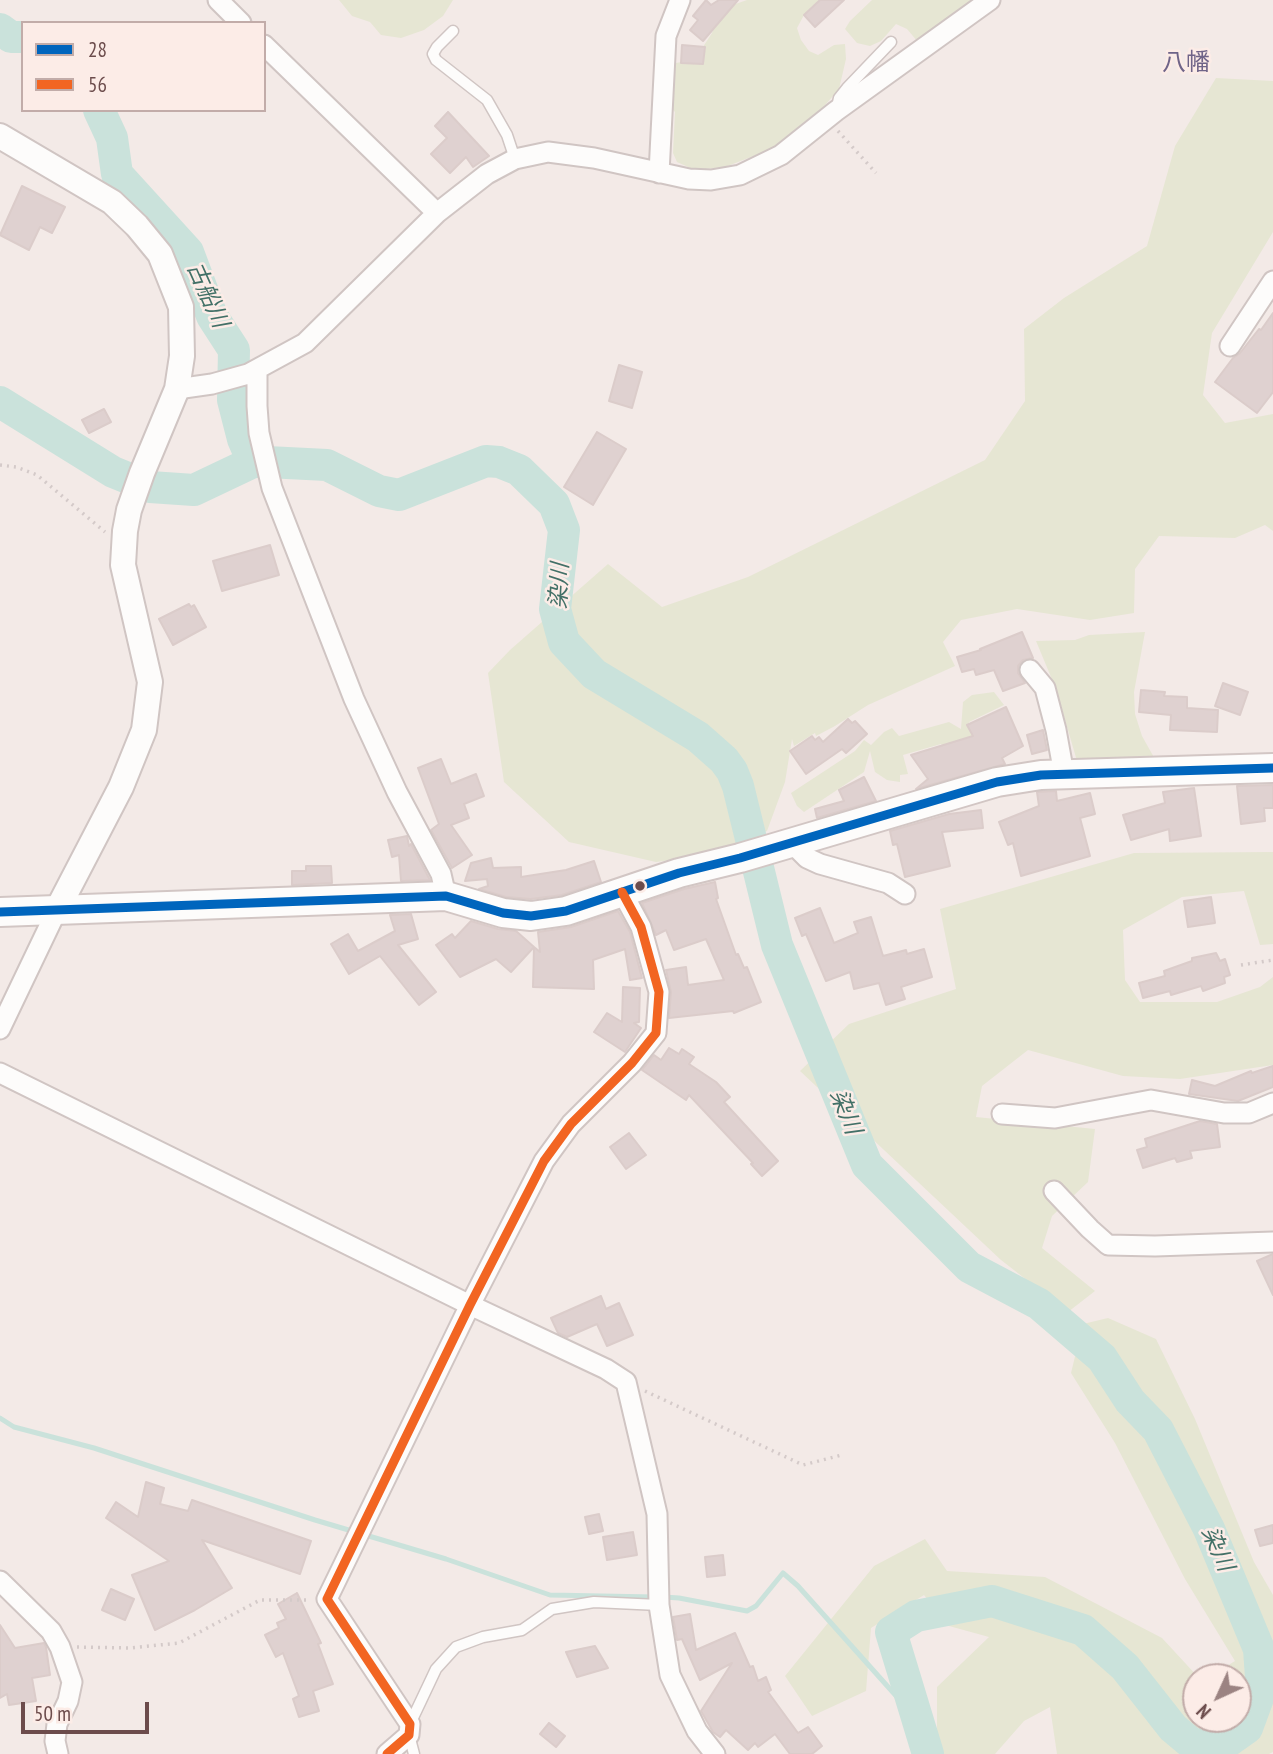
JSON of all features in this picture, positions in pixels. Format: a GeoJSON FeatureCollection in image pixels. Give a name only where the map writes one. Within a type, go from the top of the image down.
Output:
{"type":"FeatureCollection","features":[{"type":"Feature","properties":{"kind":"main road"},"geometry":{"type":"LineString","coordinates":[[0,912],[446,896],[503,913],[531,916],[566,911],[679,873],[740,859],[997,782],[1041,775],[1273,768]]}},
{"type":"Feature","properties":{"kind":"street"},"geometry":{"type":"LineString","coordinates":[[218,0],[239,21]]}},
{"type":"Feature","properties":{"kind":"street"},"geometry":{"type":"LineString","coordinates":[[659,173],[667,36],[680,0]]}},
{"type":"Feature","properties":{"kind":"street"},"geometry":{"type":"LineString","coordinates":[[177,388],[212,384],[253,372],[305,343],[437,213],[488,174],[515,159],[548,152],[711,180],[740,175],[781,155],[831,115],[990,0]]}},
{"type":"Feature","properties":{"kind":"street"},"geometry":{"type":"LineString","coordinates":[[266,47],[437,213]]}},
{"type":"Feature","properties":{"kind":"street"},"geometry":{"type":"LineString","coordinates":[[0,136],[112,202],[137,226],[160,254],[181,307],[182,356],[177,388],[128,510],[123,565],[150,682],[144,730],[121,787],[56,912],[0,1029]]}},
{"type":"Feature","properties":{"kind":"street"},"geometry":{"type":"LineString","coordinates":[[1230,345],[1273,281]]}},
{"type":"Feature","properties":{"kind":"street"},"geometry":{"type":"LineString","coordinates":[[253,372],[259,433],[272,488],[354,699],[397,792],[441,874],[446,896]]}},
{"type":"Feature","properties":{"kind":"street"},"geometry":{"type":"LineString","coordinates":[[1030,670],[1045,688],[1056,730],[1063,774]]}},
{"type":"Feature","properties":{"kind":"street"},"geometry":{"type":"LineString","coordinates":[[783,846],[820,864],[888,883],[905,894]]}},
{"type":"Feature","properties":{"kind":"street"},"geometry":{"type":"LineString","coordinates":[[387,1754],[411,1738],[327,1599],[470,1305],[544,1161],[571,1124],[639,1055],[656,1033],[659,992],[641,927],[622,892]]}},
{"type":"Feature","properties":{"kind":"street"},"geometry":{"type":"LineString","coordinates":[[0,1073],[470,1305],[606,1369],[626,1382],[657,1514],[659,1605],[670,1675],[696,1731],[715,1754]]}},
{"type":"Feature","properties":{"kind":"street"},"geometry":{"type":"LineString","coordinates":[[1002,1114],[1055,1118],[1151,1100],[1224,1113],[1249,1113],[1273,1104]]}},
{"type":"Feature","properties":{"kind":"street"},"geometry":{"type":"LineString","coordinates":[[1054,1191],[1108,1244],[1155,1246],[1273,1242]]}},
{"type":"Feature","properties":{"kind":"street"},"geometry":{"type":"LineString","coordinates":[[0,1581],[51,1631],[60,1647],[72,1682],[68,1701],[57,1724],[55,1741],[58,1754]]}},
{"type":"Feature","properties":{"kind":"lane"},"geometry":{"type":"LineString","coordinates":[[453,31],[433,54],[436,60],[487,100],[508,135],[515,159]]}},
{"type":"Feature","properties":{"kind":"lane"},"geometry":{"type":"LineString","coordinates":[[831,115],[847,88],[891,42]]}},
{"type":"Feature","properties":{"kind":"lane"},"geometry":{"type":"LineString","coordinates":[[411,1738],[436,1669],[456,1647],[484,1637],[522,1630],[552,1609],[594,1602],[659,1605]]}},
{"type":"Feature","properties":{"kind":"path"},"geometry":{"type":"LineString","coordinates":[[831,115],[876,173]]}},
{"type":"Feature","properties":{"kind":"path"},"geometry":{"type":"LineString","coordinates":[[0,465],[16,467],[37,475],[125,541]]}},
{"type":"Feature","properties":{"kind":"path"},"geometry":{"type":"LineString","coordinates":[[1241,965],[1273,960]]}},
{"type":"Feature","properties":{"kind":"path"},"geometry":{"type":"LineString","coordinates":[[626,1382],[803,1465],[842,1455]]}},
{"type":"Feature","properties":{"kind":"path"},"geometry":{"type":"LineString","coordinates":[[60,1647],[130,1648],[179,1643],[260,1600],[327,1599]]}},
{"type":"Feature","properties":{"kind":"green space"},"geometry":{"type":"Polygon","coordinates":[[[339,0],[453,0],[443,16],[424,30],[401,38],[381,35],[370,22],[352,16],[339,0]]]}},
{"type":"Feature","properties":{"kind":"green space"},"geometry":{"type":"Polygon","coordinates":[[[747,0],[820,0],[804,15],[797,28],[809,51],[818,55],[834,45],[845,44],[846,59],[839,89],[820,111],[777,147],[725,167],[695,170],[677,162],[673,153],[675,112],[667,103],[669,64],[689,61],[701,50],[712,33],[718,16],[727,7],[747,0]]]}},
{"type":"Feature","properties":{"kind":"green space"},"geometry":{"type":"Polygon","coordinates":[[[872,0],[975,0],[918,42],[907,29],[896,24],[881,41],[870,46],[857,43],[845,29],[872,0]]]}},
{"type":"Feature","properties":{"kind":"green space"},"geometry":{"type":"Polygon","coordinates":[[[1216,78],[1273,81],[1273,232],[1212,333],[1203,395],[1225,423],[1273,414],[1273,531],[1265,525],[1235,538],[1159,536],[1135,569],[1134,613],[1090,620],[1017,609],[961,620],[943,642],[955,666],[868,705],[835,726],[816,736],[815,733],[794,746],[792,739],[785,782],[767,831],[711,855],[656,862],[569,842],[504,782],[488,673],[510,650],[608,564],[662,607],[748,577],[985,460],[1025,401],[1024,329],[1064,298],[1147,246],[1175,146],[1216,78]]]}},
{"type":"Feature","properties":{"kind":"green space"},"geometry":{"type":"Polygon","coordinates":[[[1145,632],[1134,692],[1135,714],[1142,736],[1156,761],[1077,761],[1056,689],[1036,641],[1075,640],[1089,635],[1145,632]]]}},
{"type":"Feature","properties":{"kind":"green space"},"geometry":{"type":"Polygon","coordinates":[[[994,692],[1004,705],[969,722],[977,745],[948,755],[941,744],[903,755],[908,774],[900,775],[900,782],[887,780],[875,772],[870,751],[864,772],[804,812],[797,806],[791,793],[855,751],[864,740],[871,745],[892,728],[899,736],[949,722],[961,729],[963,702],[972,695],[994,692]]]}},
{"type":"Feature","properties":{"kind":"green space"},"geometry":{"type":"Polygon","coordinates":[[[1273,852],[1273,944],[1260,945],[1244,891],[1182,897],[1123,930],[1125,980],[1140,1002],[1217,1002],[1260,987],[1273,977],[1273,1065],[1180,1079],[1123,1076],[1028,1050],[982,1086],[976,1117],[1095,1129],[1088,1182],[1052,1216],[1042,1248],[1095,1291],[1068,1312],[1001,1260],[800,1071],[849,1024],[956,989],[940,909],[1134,853],[1273,852]]]}},
{"type":"Feature","properties":{"kind":"green space"},"geometry":{"type":"Polygon","coordinates":[[[1108,1318],[1156,1339],[1195,1419],[1254,1562],[1273,1595],[1273,1752],[1057,1754],[1050,1707],[1024,1721],[995,1754],[937,1754],[937,1687],[989,1637],[949,1626],[924,1595],[871,1628],[866,1691],[812,1716],[785,1676],[874,1566],[925,1539],[947,1571],[1045,1577],[1162,1638],[1185,1663],[1182,1663],[1182,1733],[1252,1733],[1252,1663],[1232,1663],[1235,1661],[1185,1579],[1115,1443],[1071,1373],[1083,1324],[1108,1318]]]}},
{"type":"Feature","properties":{"kind":"building"},"geometry":{"type":"Polygon","coordinates":[[[706,0],[711,5],[719,0],[738,0],[703,41],[690,30],[698,20],[693,16],[706,0]]]}},
{"type":"Feature","properties":{"kind":"building"},"geometry":{"type":"Polygon","coordinates":[[[820,0],[844,0],[815,27],[804,15],[820,0]]]}},
{"type":"Feature","properties":{"kind":"building"},"geometry":{"type":"Polygon","coordinates":[[[682,45],[705,47],[703,64],[681,63],[682,45]]]}},
{"type":"Feature","properties":{"kind":"building"},"geometry":{"type":"Polygon","coordinates":[[[448,112],[489,156],[473,167],[466,157],[450,173],[431,154],[447,138],[435,126],[448,112]]]}},
{"type":"Feature","properties":{"kind":"building"},"geometry":{"type":"Polygon","coordinates":[[[22,186],[65,207],[52,233],[40,227],[29,250],[0,235],[22,186]]]}},
{"type":"Feature","properties":{"kind":"building"},"geometry":{"type":"Polygon","coordinates":[[[1273,313],[1273,392],[1257,413],[1215,382],[1273,313]]]}},
{"type":"Feature","properties":{"kind":"building"},"geometry":{"type":"Polygon","coordinates":[[[619,365],[642,372],[632,408],[609,401],[619,365]]]}},
{"type":"Feature","properties":{"kind":"building"},"geometry":{"type":"Polygon","coordinates":[[[104,409],[111,422],[89,433],[82,420],[104,409]]]}},
{"type":"Feature","properties":{"kind":"building"},"geometry":{"type":"Polygon","coordinates":[[[597,432],[626,449],[593,505],[564,487],[597,432]]]}},
{"type":"Feature","properties":{"kind":"building"},"geometry":{"type":"Polygon","coordinates":[[[270,545],[279,575],[222,591],[213,561],[270,545]]]}},
{"type":"Feature","properties":{"kind":"building"},"geometry":{"type":"Polygon","coordinates":[[[189,604],[191,607],[194,605],[206,627],[173,645],[159,619],[189,604]]]}},
{"type":"Feature","properties":{"kind":"building"},"geometry":{"type":"Polygon","coordinates":[[[1022,632],[1033,658],[1023,660],[1018,666],[1018,673],[1025,683],[1003,691],[994,670],[976,675],[974,669],[962,672],[957,657],[1022,632]]]}},
{"type":"Feature","properties":{"kind":"building"},"geometry":{"type":"Polygon","coordinates":[[[1223,683],[1248,692],[1240,715],[1215,706],[1223,683]]]}},
{"type":"Feature","properties":{"kind":"building"},"geometry":{"type":"Polygon","coordinates":[[[1141,690],[1165,692],[1164,696],[1187,697],[1187,708],[1218,710],[1217,732],[1170,730],[1171,715],[1139,712],[1141,690]]]}},
{"type":"Feature","properties":{"kind":"building"},"geometry":{"type":"Polygon","coordinates":[[[1006,707],[1023,746],[1002,758],[1005,764],[916,789],[928,779],[911,755],[973,736],[967,725],[1006,707]]]}},
{"type":"Feature","properties":{"kind":"building"},"geometry":{"type":"Polygon","coordinates":[[[848,719],[852,723],[855,721],[867,734],[846,753],[842,749],[806,774],[790,751],[812,736],[815,740],[819,737],[823,742],[848,719]]]}},
{"type":"Feature","properties":{"kind":"building"},"geometry":{"type":"Polygon","coordinates":[[[1043,730],[1047,750],[1032,754],[1027,735],[1043,730]]]}},
{"type":"Feature","properties":{"kind":"building"},"geometry":{"type":"Polygon","coordinates":[[[441,759],[451,784],[476,774],[484,796],[464,804],[469,818],[451,825],[472,855],[452,868],[431,830],[439,824],[418,768],[441,759]]]}},
{"type":"Feature","properties":{"kind":"building"},"geometry":{"type":"Polygon","coordinates":[[[864,777],[876,801],[817,818],[815,809],[844,801],[839,790],[864,777]]]}},
{"type":"Feature","properties":{"kind":"building"},"geometry":{"type":"Polygon","coordinates":[[[1273,785],[1273,808],[1264,808],[1265,821],[1241,824],[1237,786],[1273,785]]]}},
{"type":"Feature","properties":{"kind":"building"},"geometry":{"type":"Polygon","coordinates":[[[1194,788],[1201,836],[1170,841],[1169,829],[1131,840],[1123,815],[1165,803],[1163,792],[1194,788]]]}},
{"type":"Feature","properties":{"kind":"building"},"geometry":{"type":"Polygon","coordinates":[[[1056,791],[1057,801],[1090,793],[1095,814],[1080,818],[1090,856],[1021,876],[1013,843],[1008,845],[999,822],[1039,806],[1037,792],[1056,791]]]}},
{"type":"Feature","properties":{"kind":"building"},"geometry":{"type":"Polygon","coordinates":[[[981,810],[983,828],[942,832],[950,866],[905,877],[897,844],[893,845],[890,831],[949,814],[981,810]]]}},
{"type":"Feature","properties":{"kind":"building"},"geometry":{"type":"Polygon","coordinates":[[[407,836],[409,846],[411,844],[430,880],[401,881],[399,855],[392,857],[388,840],[407,836]]]}},
{"type":"Feature","properties":{"kind":"building"},"geometry":{"type":"Polygon","coordinates":[[[491,858],[493,868],[521,867],[521,877],[566,870],[594,861],[601,882],[562,895],[531,899],[506,897],[479,889],[488,886],[487,879],[465,881],[471,863],[491,858]]]}},
{"type":"Feature","properties":{"kind":"building"},"geometry":{"type":"Polygon","coordinates":[[[306,866],[331,866],[332,883],[292,885],[292,871],[306,871],[306,866]]]}},
{"type":"Feature","properties":{"kind":"building"},"geometry":{"type":"Polygon","coordinates":[[[715,882],[716,899],[736,955],[738,954],[744,968],[747,967],[761,1002],[734,1013],[669,1018],[671,992],[666,970],[686,967],[688,985],[724,980],[706,939],[674,950],[666,930],[656,935],[642,903],[715,882]]]}},
{"type":"Feature","properties":{"kind":"building"},"geometry":{"type":"Polygon","coordinates":[[[1211,897],[1215,923],[1188,927],[1184,901],[1211,897]]]}},
{"type":"Feature","properties":{"kind":"building"},"geometry":{"type":"Polygon","coordinates":[[[820,908],[834,943],[858,933],[854,922],[871,917],[883,956],[924,949],[932,977],[901,987],[905,999],[886,1005],[879,983],[854,989],[850,972],[826,981],[806,934],[802,936],[795,918],[820,908]]]}},
{"type":"Feature","properties":{"kind":"building"},"geometry":{"type":"Polygon","coordinates":[[[618,911],[630,932],[642,978],[630,980],[625,949],[593,960],[594,989],[533,987],[534,947],[540,952],[538,932],[571,927],[618,911]]]}},
{"type":"Feature","properties":{"kind":"building"},"geometry":{"type":"Polygon","coordinates":[[[411,914],[418,939],[398,945],[436,992],[419,1005],[380,956],[349,974],[331,944],[348,934],[358,951],[395,931],[390,915],[411,914]]]}},
{"type":"Feature","properties":{"kind":"building"},"geometry":{"type":"Polygon","coordinates":[[[471,921],[516,931],[534,947],[511,972],[496,959],[460,977],[436,945],[452,934],[455,938],[471,921]]]}},
{"type":"Feature","properties":{"kind":"building"},"geometry":{"type":"Polygon","coordinates":[[[1216,953],[1220,961],[1225,959],[1230,975],[1224,977],[1225,983],[1203,991],[1201,986],[1171,995],[1170,991],[1143,998],[1139,983],[1165,976],[1164,971],[1192,961],[1192,958],[1216,953]]]}},
{"type":"Feature","properties":{"kind":"building"},"geometry":{"type":"Polygon","coordinates":[[[623,987],[640,988],[639,1022],[634,1023],[641,1028],[625,1052],[594,1032],[607,1013],[622,1022],[623,987]]]}},
{"type":"Feature","properties":{"kind":"building"},"geometry":{"type":"Polygon","coordinates":[[[669,1048],[679,1054],[682,1049],[694,1057],[689,1064],[716,1082],[730,1097],[724,1102],[778,1161],[762,1176],[689,1095],[686,1100],[642,1070],[654,1055],[661,1060],[669,1048]]]}},
{"type":"Feature","properties":{"kind":"building"},"geometry":{"type":"Polygon","coordinates":[[[1273,1066],[1273,1087],[1238,1101],[1189,1094],[1192,1080],[1215,1086],[1251,1071],[1252,1073],[1273,1066]]]}},
{"type":"Feature","properties":{"kind":"building"},"geometry":{"type":"Polygon","coordinates":[[[1200,1121],[1217,1124],[1220,1147],[1190,1151],[1192,1158],[1177,1162],[1175,1158],[1143,1168],[1137,1150],[1147,1147],[1145,1139],[1200,1121]]]}},
{"type":"Feature","properties":{"kind":"building"},"geometry":{"type":"Polygon","coordinates":[[[629,1133],[646,1155],[626,1169],[610,1147],[629,1133]]]}},
{"type":"Feature","properties":{"kind":"building"},"geometry":{"type":"Polygon","coordinates":[[[1273,1254],[1273,1295],[1257,1261],[1273,1254]]]}},
{"type":"Feature","properties":{"kind":"building"},"geometry":{"type":"Polygon","coordinates":[[[601,1296],[606,1309],[619,1303],[633,1335],[607,1346],[597,1324],[567,1337],[558,1333],[551,1318],[601,1296]]]}},
{"type":"Feature","properties":{"kind":"building"},"geometry":{"type":"Polygon","coordinates":[[[146,1482],[164,1488],[160,1504],[188,1511],[192,1500],[311,1541],[300,1574],[202,1540],[232,1588],[155,1630],[132,1575],[169,1561],[106,1518],[116,1502],[138,1517],[146,1482]]]}},
{"type":"Feature","properties":{"kind":"building"},"geometry":{"type":"Polygon","coordinates":[[[599,1514],[603,1531],[589,1534],[585,1517],[599,1514]]]}},
{"type":"Feature","properties":{"kind":"building"},"geometry":{"type":"Polygon","coordinates":[[[1273,1525],[1273,1543],[1260,1546],[1255,1530],[1273,1525]]]}},
{"type":"Feature","properties":{"kind":"building"},"geometry":{"type":"Polygon","coordinates":[[[633,1532],[637,1555],[607,1560],[603,1537],[633,1532]]]}},
{"type":"Feature","properties":{"kind":"building"},"geometry":{"type":"Polygon","coordinates":[[[723,1555],[725,1575],[707,1577],[705,1557],[723,1555]]]}},
{"type":"Feature","properties":{"kind":"building"},"geometry":{"type":"Polygon","coordinates":[[[111,1589],[134,1599],[125,1620],[102,1610],[111,1589]]]}},
{"type":"Feature","properties":{"kind":"building"},"geometry":{"type":"Polygon","coordinates":[[[297,1593],[321,1643],[318,1644],[333,1684],[313,1691],[319,1711],[299,1717],[293,1699],[299,1696],[283,1653],[276,1657],[265,1635],[279,1628],[277,1623],[286,1619],[278,1604],[297,1593]]]}},
{"type":"Feature","properties":{"kind":"building"},"geometry":{"type":"Polygon","coordinates":[[[690,1614],[696,1650],[735,1633],[758,1681],[766,1677],[771,1690],[768,1692],[798,1733],[808,1727],[822,1746],[812,1754],[790,1754],[775,1734],[758,1747],[755,1743],[748,1750],[726,1730],[720,1737],[713,1732],[701,1711],[732,1663],[700,1680],[682,1639],[677,1640],[673,1617],[690,1614]]]}},
{"type":"Feature","properties":{"kind":"building"},"geometry":{"type":"Polygon","coordinates":[[[0,1625],[15,1648],[44,1643],[46,1647],[50,1675],[32,1678],[36,1701],[9,1705],[7,1694],[0,1698],[0,1625]]]}},
{"type":"Feature","properties":{"kind":"building"},"geometry":{"type":"Polygon","coordinates":[[[595,1646],[608,1668],[577,1677],[566,1652],[595,1646]]]}},
{"type":"Feature","properties":{"kind":"building"},"geometry":{"type":"Polygon","coordinates":[[[549,1723],[565,1736],[556,1747],[540,1734],[549,1723]]]}},
{"type":"Feature","properties":{"kind":"waterway","name":"古船川"},"geometry":{"type":"LineString","coordinates":[[0,29],[11,37],[21,37]]}},
{"type":"Feature","properties":{"kind":"waterway","name":"古船川"},"geometry":{"type":"LineString","coordinates":[[100,112],[112,138],[117,174],[188,252],[212,316],[234,350],[233,400],[243,439],[253,462]]}},
{"type":"Feature","properties":{"kind":"waterway","name":"染川"},"geometry":{"type":"LineString","coordinates":[[0,402],[113,472],[150,487],[194,490],[253,462],[267,462],[327,465],[379,491],[399,495],[486,461],[499,462],[519,470],[554,504],[564,530],[555,609],[564,642],[594,674],[698,737],[724,760],[732,771],[777,945],[867,1165],[969,1267],[1039,1304],[1102,1358],[1130,1401],[1158,1430],[1209,1529],[1259,1649],[1261,1677],[1258,1698],[1247,1728],[1230,1740],[1206,1746],[1191,1743],[1173,1728],[1125,1667],[1083,1630],[992,1601],[916,1616],[891,1632],[928,1754]]}},
{"type":"Feature","properties":{"kind":"waterway"},"geometry":{"type":"LineString","coordinates":[[0,1418],[14,1427],[94,1448],[315,1520],[446,1559],[550,1595],[654,1597]]}},
{"type":"Feature","properties":{"kind":"waterway"},"geometry":{"type":"LineString","coordinates":[[664,1597],[747,1611],[756,1606],[783,1573],[798,1586],[898,1698],[910,1693]]}},
{"type":"Feature","properties":{"kind":"transit line","name":"28"},"geometry":{"type":"LineString","coordinates":[[0,912],[446,896],[503,913],[531,916],[566,911],[679,873],[740,858],[997,782],[1041,775],[1273,768]]}},
{"type":"Feature","properties":{"kind":"transit line","name":"56"},"geometry":{"type":"LineString","coordinates":[[387,1754],[409,1735],[410,1724],[327,1599],[470,1305],[544,1161],[571,1124],[632,1063],[656,1033],[659,992],[641,927],[622,892]]}},
{"type":"Feature","properties":{"kind":"district","name":"八幡"},"geometry":{"type":"Point","coordinates":[1186,63]}}]}
